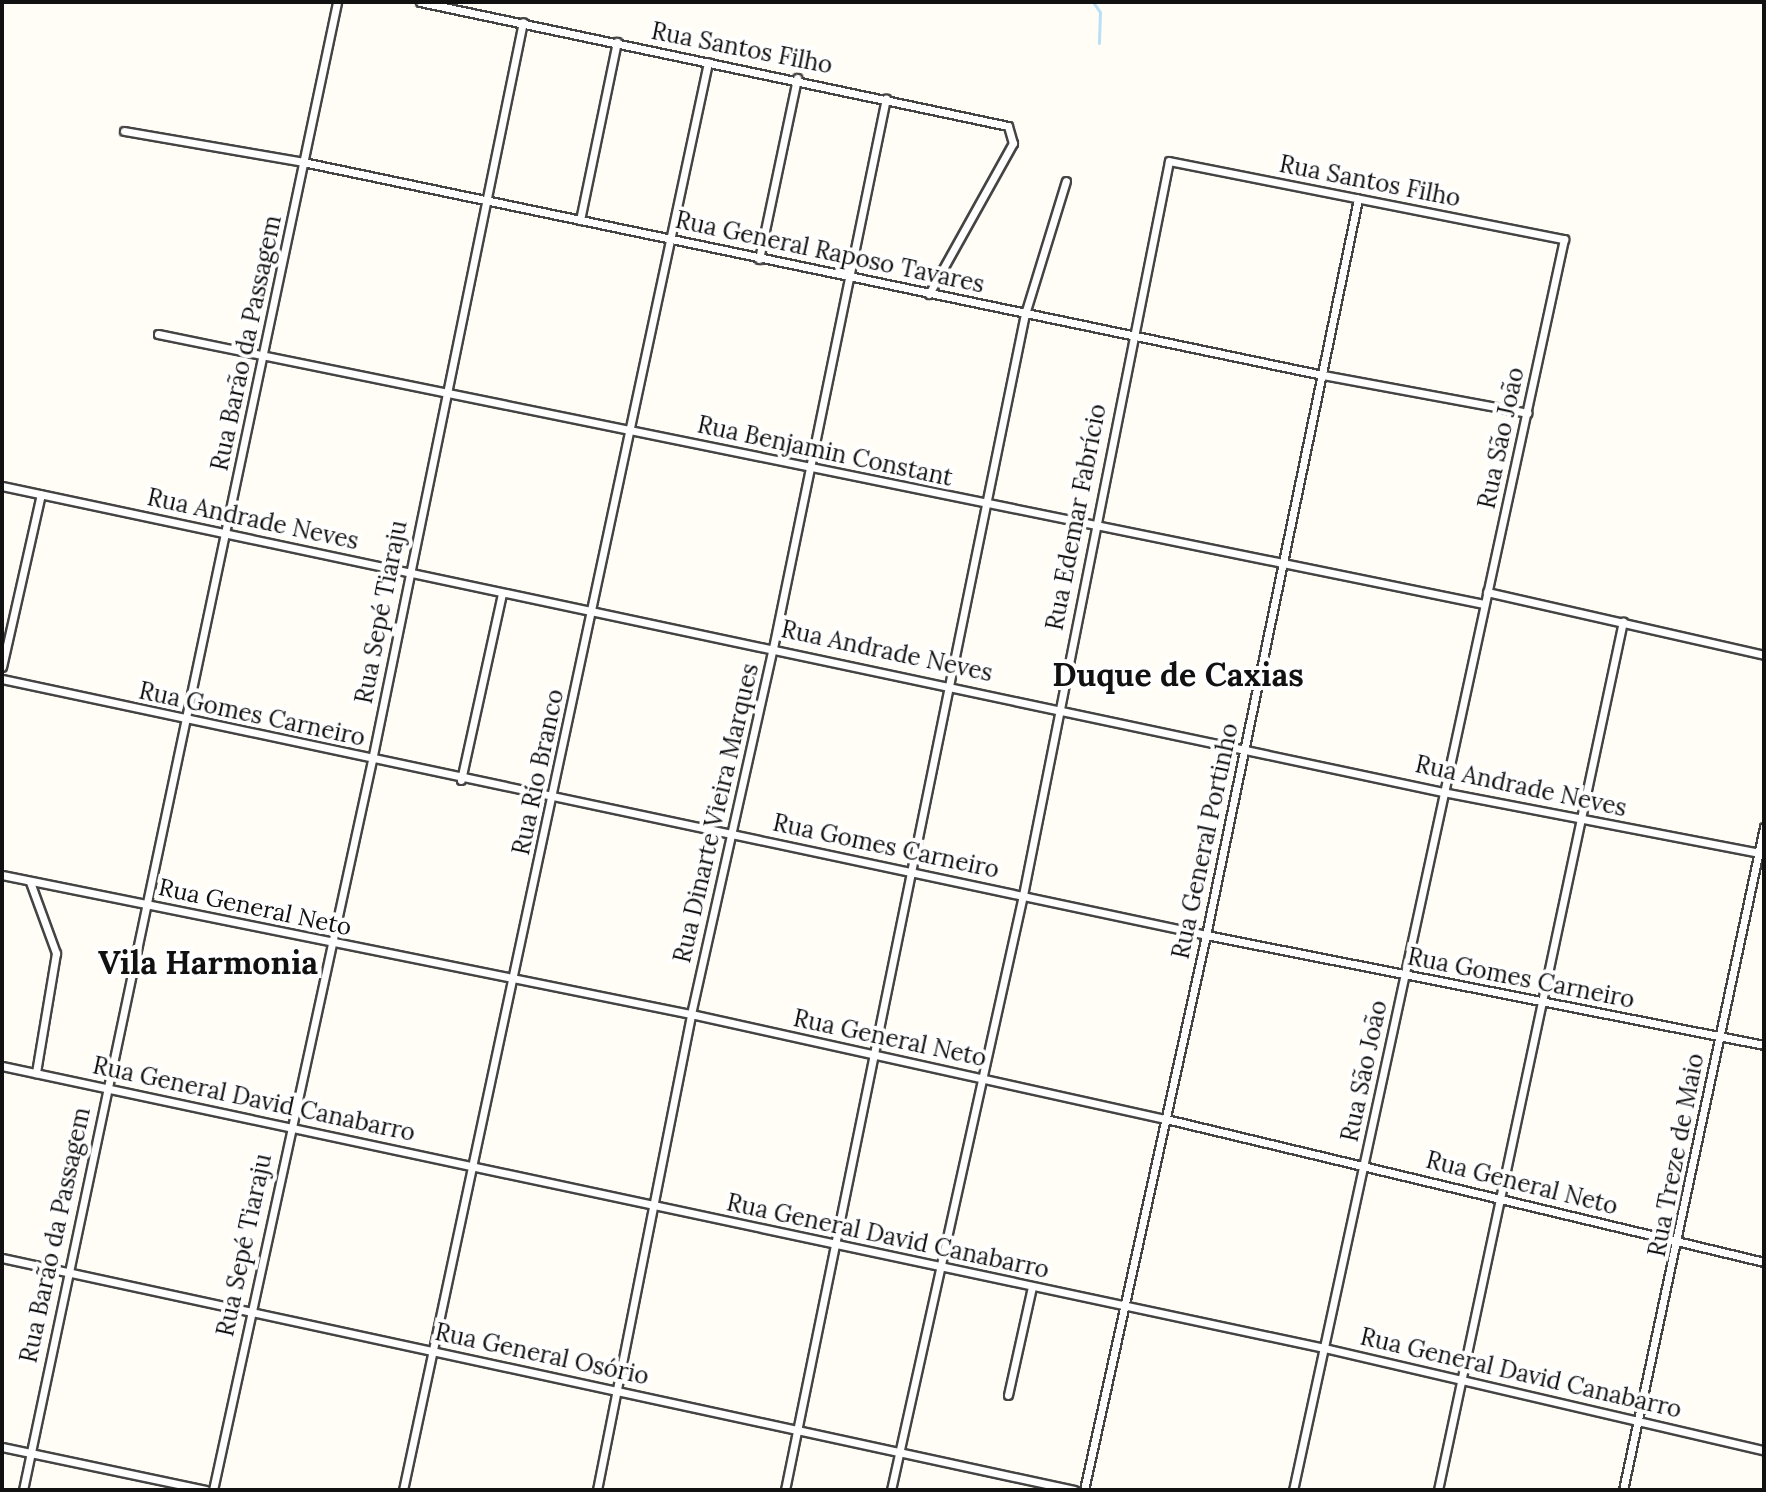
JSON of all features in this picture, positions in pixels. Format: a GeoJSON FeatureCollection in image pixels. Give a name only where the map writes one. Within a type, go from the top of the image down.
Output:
{"type":"FeatureCollection","features":[{"type":"Feature","properties":{"kind":"street","name":"Rua Barão da Passagem"},"geometry":{"type":"LineString","coordinates":[[23,1490],[66,1271],[148,905],[337,2]]}},
{"type":"Feature","properties":{"kind":"street","name":"Rua Santos Filho"},"geometry":{"type":"LineString","coordinates":[[420,2],[797,78],[1008,126],[1013,143],[929,294]]}},
{"type":"Feature","properties":{"kind":"street","name":"Rua Sepé Tiaraju"},"geometry":{"type":"LineString","coordinates":[[213,1490],[249,1311],[372,760],[523,22]]}},
{"type":"Feature","properties":{"kind":"street"},"geometry":{"type":"LineString","coordinates":[[580,220],[617,42]]}},
{"type":"Feature","properties":{"kind":"street","name":"Rua Rio Branco"},"geometry":{"type":"LineString","coordinates":[[403,1490],[594,610],[708,62]]}},
{"type":"Feature","properties":{"kind":"street"},"geometry":{"type":"LineString","coordinates":[[759,259],[797,78]]}},
{"type":"Feature","properties":{"kind":"street","name":"Rua Dinarte Vieira Marques"},"geometry":{"type":"LineString","coordinates":[[597,1490],[691,1014],[773,648],[886,98]]}},
{"type":"Feature","properties":{"kind":"street","name":"Rua General Raposo Tavares"},"geometry":{"type":"LineString","coordinates":[[124,131],[303,162],[1131,336],[1528,413]]}},
{"type":"Feature","properties":{"kind":"street","name":"Rua Santos Filho"},"geometry":{"type":"LineString","coordinates":[[1169,161],[1564,239]]}},
{"type":"Feature","properties":{"kind":"street","name":"Rua Edemar Fabrício"},"geometry":{"type":"LineString","coordinates":[[891,1490],[1023,895],[1131,336],[1169,161]]}},
{"type":"Feature","properties":{"kind":"street"},"geometry":{"type":"LineString","coordinates":[[785,1490],[952,684],[1025,314],[1066,181]]}},
{"type":"Feature","properties":{"kind":"street","name":"Rua General Portinho"},"geometry":{"type":"LineString","coordinates":[[1084,1490],[1206,935],[1358,199]]}},
{"type":"Feature","properties":{"kind":"street","name":"Rua São João"},"geometry":{"type":"LineString","coordinates":[[1293,1490],[1564,239]]}},
{"type":"Feature","properties":{"kind":"street","name":"Rua Benjamin Constant"},"geometry":{"type":"LineString","coordinates":[[158,334],[265,352],[810,469],[1484,604]]}},
{"type":"Feature","properties":{"kind":"street","name":"Rua Andrade Neves"},"geometry":{"type":"LineString","coordinates":[[2,486],[502,593],[952,684],[1443,792],[1761,854]]}},
{"type":"Feature","properties":{"kind":"street"},"geometry":{"type":"LineString","coordinates":[[2,667],[41,494]]}},
{"type":"Feature","properties":{"kind":"street"},"geometry":{"type":"LineString","coordinates":[[1487,592],[1764,655]]}},
{"type":"Feature","properties":{"kind":"street"},"geometry":{"type":"LineString","coordinates":[[461,780],[502,593]]}},
{"type":"Feature","properties":{"kind":"street"},"geometry":{"type":"LineString","coordinates":[[1438,1490],[1578,820],[1623,621]]}},
{"type":"Feature","properties":{"kind":"street","name":"Rua Gomes Carneiro"},"geometry":{"type":"LineString","coordinates":[[2,679],[461,780],[911,871],[1206,935],[1764,1045]]}},
{"type":"Feature","properties":{"kind":"street","name":"Rua Treze de Maio"},"geometry":{"type":"LineString","coordinates":[[1623,1490],[1680,1243],[1720,1036],[1761,854],[1764,827]]}},
{"type":"Feature","properties":{"kind":"street","name":"Rua General Neto"},"geometry":{"type":"LineString","coordinates":[[2,875],[691,1014],[873,1057],[1166,1119],[1764,1262]]}},
{"type":"Feature","properties":{"kind":"street"},"geometry":{"type":"LineString","coordinates":[[30,882],[56,953],[36,1073]]}},
{"type":"Feature","properties":{"kind":"street","name":"Rua General David Canabarro"},"geometry":{"type":"LineString","coordinates":[[2,1066],[1324,1348],[1638,1418],[1764,1450]]}},
{"type":"Feature","properties":{"kind":"street","name":"Rua General Osório"},"geometry":{"type":"LineString","coordinates":[[2,1258],[1074,1490]]}},
{"type":"Feature","properties":{"kind":"street"},"geometry":{"type":"LineString","coordinates":[[1008,1395],[1032,1287]]}},
{"type":"Feature","properties":{"kind":"street"},"geometry":{"type":"LineString","coordinates":[[2,1447],[206,1490]]}},
{"type":"Feature","properties":{"kind":"waterway"},"geometry":{"type":"LineString","coordinates":[[1093,2],[1100,12],[1099,43]]}},
{"type":"Feature","properties":{"kind":"district","name":"Duque de Caxias"},"geometry":{"type":"Point","coordinates":[1178,675]}},
{"type":"Feature","properties":{"kind":"district","name":"Vila Harmonia"},"geometry":{"type":"Point","coordinates":[208,963]}}]}
